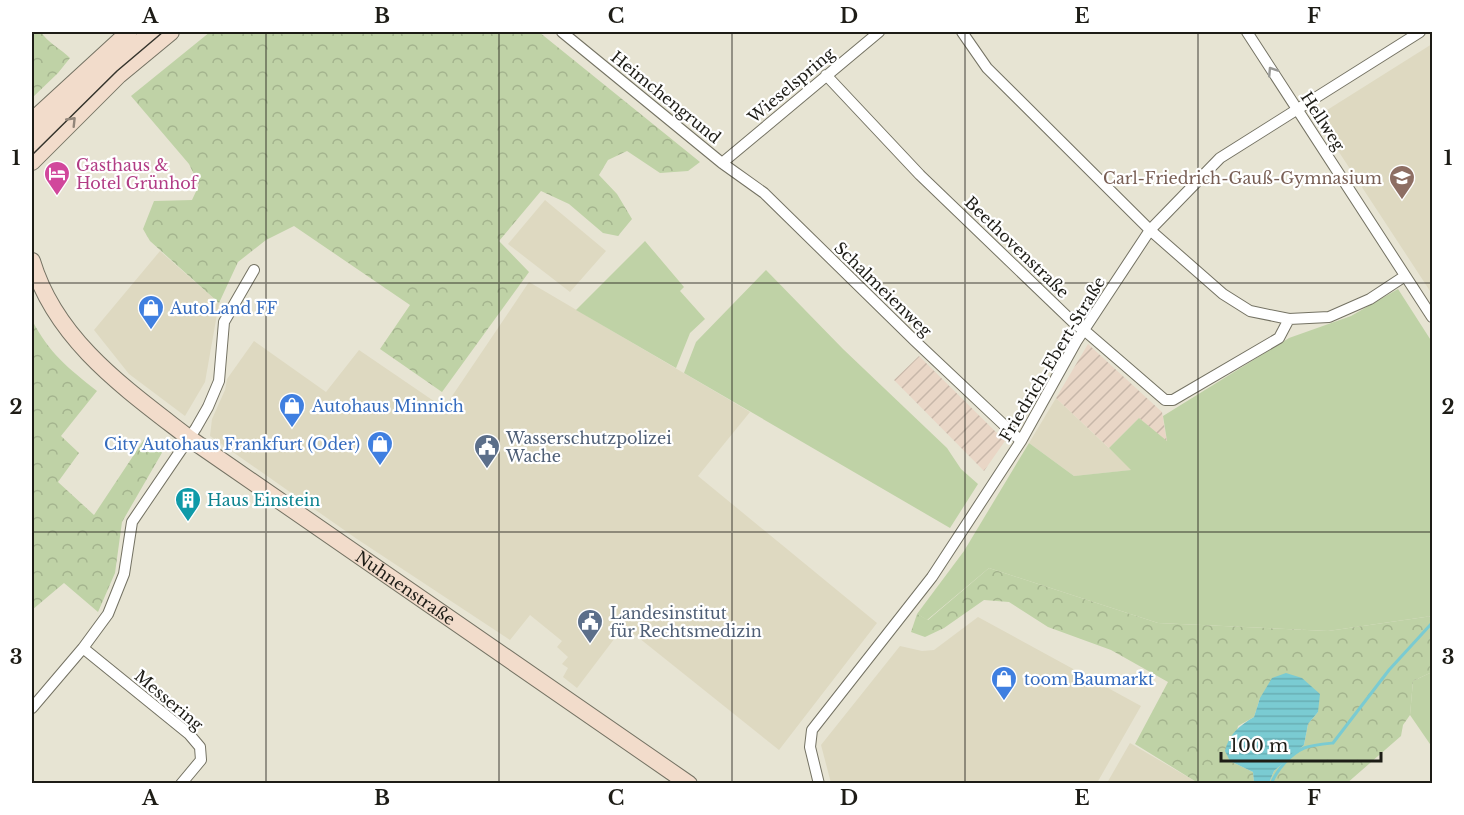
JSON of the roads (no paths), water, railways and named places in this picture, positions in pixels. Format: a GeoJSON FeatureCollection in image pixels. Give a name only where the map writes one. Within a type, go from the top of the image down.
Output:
{"type":"FeatureCollection","features":[{"type":"Feature","properties":{"kind":"main road"},"geometry":{"type":"LineString","coordinates":[[32,121],[129,32]]}},
{"type":"Feature","properties":{"kind":"main road"},"geometry":{"type":"LineString","coordinates":[[32,141],[151,32]]}},
{"type":"Feature","properties":{"kind":"main road"},"geometry":{"type":"LineString","coordinates":[[32,162],[119,75],[171,32]]}},
{"type":"Feature","properties":{"kind":"main road","name":"Nuhnenstraße"},"geometry":{"type":"LineString","coordinates":[[32,261],[54,310],[69,332],[86,352],[126,389],[189,438],[689,783]]}},
{"type":"Feature","properties":{"kind":"street","name":"Heimchengrund"},"geometry":{"type":"LineString","coordinates":[[562,32],[722,163]]}},
{"type":"Feature","properties":{"kind":"street","name":"Wieselspring"},"geometry":{"type":"LineString","coordinates":[[722,163],[879,32]]}},
{"type":"Feature","properties":{"kind":"street"},"geometry":{"type":"LineString","coordinates":[[962,32],[987,68],[1150,230],[1223,294],[1250,311],[1288,319],[1329,317],[1370,299],[1405,276]]}},
{"type":"Feature","properties":{"kind":"street","name":"Hellweg"},"geometry":{"type":"LineString","coordinates":[[1246,32],[1432,317]]}},
{"type":"Feature","properties":{"kind":"street","name":"Friedrich-Ebert-Straße"},"geometry":{"type":"LineString","coordinates":[[819,783],[810,747],[812,730],[932,577],[1021,441],[1084,330],[1150,230],[1220,158],[1420,32]]}},
{"type":"Feature","properties":{"kind":"street","name":"Beethovenstraße"},"geometry":{"type":"LineString","coordinates":[[826,75],[920,175],[1076,325],[1165,400],[1173,400],[1279,338],[1288,319]]}},
{"type":"Feature","properties":{"kind":"street","name":"Schalmeienweg"},"geometry":{"type":"LineString","coordinates":[[722,163],[764,193],[1021,441]]}},
{"type":"Feature","properties":{"kind":"street"},"geometry":{"type":"LineString","coordinates":[[32,708],[108,615],[124,574],[132,522],[208,407],[219,381],[224,322],[254,270]]}},
{"type":"Feature","properties":{"kind":"street","name":"Messering"},"geometry":{"type":"LineString","coordinates":[[83,648],[189,734],[200,747],[201,760],[181,783]]}},
{"type":"Feature","properties":{"kind":"water"},"geometry":{"type":"Polygon","coordinates":[[[1286,673],[1302,678],[1320,694],[1318,712],[1308,724],[1304,745],[1274,771],[1269,783],[1254,783],[1253,772],[1230,761],[1225,751],[1235,731],[1254,717],[1260,698],[1272,678],[1286,673]]]}},
{"type":"Feature","properties":{"kind":"waterway"},"geometry":{"type":"LineString","coordinates":[[1271,784],[1284,763],[1294,754],[1310,746],[1333,743],[1389,670],[1432,623]]}},
{"type":"Feature","properties":{"kind":"tram line"},"geometry":{"type":"LineString","coordinates":[[32,155],[117,71],[163,32]]}},
{"type":"Feature","properties":{"kind":"place","name":"Gasthaus & Hotel Grünhof"},"geometry":{"type":"Point","coordinates":[57,197]}},
{"type":"Feature","properties":{"kind":"place","name":"Carl-Friedrich-Gauß-Gymnasium"},"geometry":{"type":"Point","coordinates":[1402,201]}},
{"type":"Feature","properties":{"kind":"place","name":"AutoLand FF"},"geometry":{"type":"Point","coordinates":[151,331]}},
{"type":"Feature","properties":{"kind":"place","name":"Autohaus Minnich"},"geometry":{"type":"Point","coordinates":[292,429]}},
{"type":"Feature","properties":{"kind":"place","name":"City Autohaus Frankfurt (Oder)"},"geometry":{"type":"Point","coordinates":[380,467]}},
{"type":"Feature","properties":{"kind":"place","name":"Wasserschutzpolizei Wache"},"geometry":{"type":"Point","coordinates":[487,470]}},
{"type":"Feature","properties":{"kind":"place","name":"Haus Einstein"},"geometry":{"type":"Point","coordinates":[188,523]}},
{"type":"Feature","properties":{"kind":"place","name":"Landesinstitut für Rechtsmedizin"},"geometry":{"type":"Point","coordinates":[590,645]}},
{"type":"Feature","properties":{"kind":"place","name":"toom Baumarkt"},"geometry":{"type":"Point","coordinates":[1004,702]}}]}
